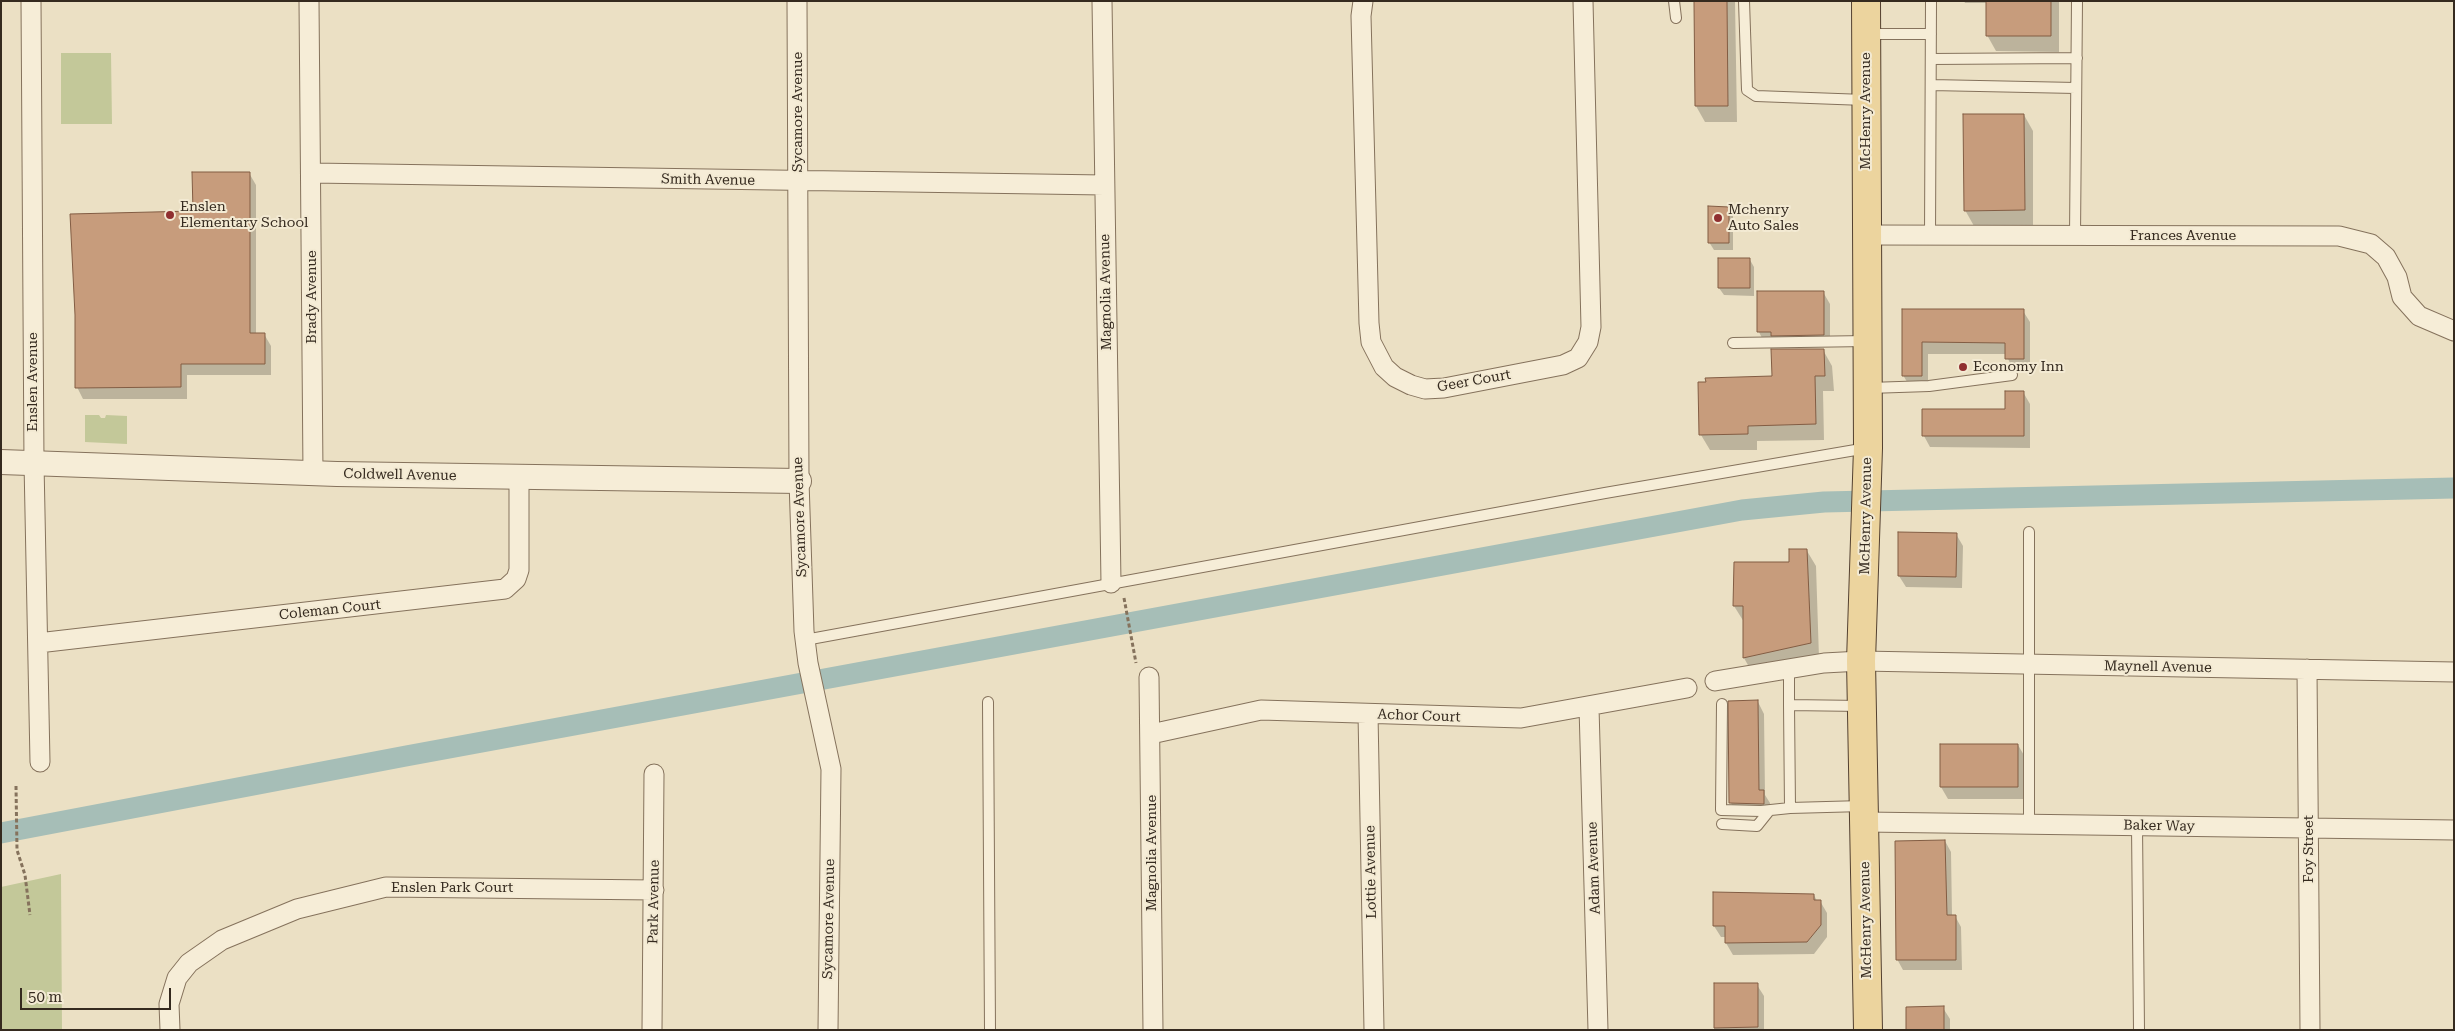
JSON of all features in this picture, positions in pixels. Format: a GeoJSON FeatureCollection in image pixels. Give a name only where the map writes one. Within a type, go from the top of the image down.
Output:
{"type":"FeatureCollection","features":[{"type":"Feature","properties":{"kind":"main road","name":"McHenry Avenue"},"geometry":{"type":"LineString","coordinates":[[1866,1],[1868,460],[1861,661],[1868,1030]]}},
{"type":"Feature","properties":{"kind":"street","name":"Enslen Avenue"},"geometry":{"type":"LineString","coordinates":[[30,1],[34,462],[40,762]]}},
{"type":"Feature","properties":{"kind":"street","name":"Brady Avenue"},"geometry":{"type":"LineString","coordinates":[[309,1],[312,173],[313,473]]}},
{"type":"Feature","properties":{"kind":"street","name":"Sycamore Avenue"},"geometry":{"type":"LineString","coordinates":[[797,1],[799,481],[805,640],[830,769],[828,1030]]}},
{"type":"Feature","properties":{"kind":"street","name":"Magnolia Avenue"},"geometry":{"type":"LineString","coordinates":[[1102,1],[1111,583]]}},
{"type":"Feature","properties":{"kind":"street","name":"Geer Court"},"geometry":{"type":"LineString","coordinates":[[1363,1],[1361,16],[1371,342],[1384,367],[1395,377],[1425,389],[1444,388],[1562,365],[1578,358],[1588,342],[1591,327],[1583,1]]}},
{"type":"Feature","properties":{"kind":"street","name":"Smith Avenue"},"geometry":{"type":"LineString","coordinates":[[312,173],[1104,185]]}},
{"type":"Feature","properties":{"kind":"street","name":"Frances Avenue"},"geometry":{"type":"LineString","coordinates":[[1867,235],[2339,236],[2371,244],[2386,257],[2397,277],[2402,297],[2419,316],[2454,331]]}},
{"type":"Feature","properties":{"kind":"street","name":"Coldwell Avenue"},"geometry":{"type":"LineString","coordinates":[[1,462],[519,478],[799,481]]}},
{"type":"Feature","properties":{"kind":"street","name":"Coleman Court"},"geometry":{"type":"LineString","coordinates":[[38,643],[505,589],[516,579],[519,570],[519,478]]}},
{"type":"Feature","properties":{"kind":"street","name":"Maynell Avenue"},"geometry":{"type":"LineString","coordinates":[[1861,661],[2454,672]]}},
{"type":"Feature","properties":{"kind":"street"},"geometry":{"type":"LineString","coordinates":[[1715,681],[1824,663],[1861,661]]}},
{"type":"Feature","properties":{"kind":"street","name":"Foy Street"},"geometry":{"type":"LineString","coordinates":[[2307,669],[2310,1030]]}},
{"type":"Feature","properties":{"kind":"street","name":"Magnolia Avenue"},"geometry":{"type":"LineString","coordinates":[[1149,677],[1153,1030]]}},
{"type":"Feature","properties":{"kind":"street","name":"Achor Court"},"geometry":{"type":"LineString","coordinates":[[1151,734],[1261,710],[1521,718],[1688,688]]}},
{"type":"Feature","properties":{"kind":"street","name":"Adam Avenue"},"geometry":{"type":"LineString","coordinates":[[1589,707],[1598,1030]]}},
{"type":"Feature","properties":{"kind":"street","name":"Lottie Avenue"},"geometry":{"type":"LineString","coordinates":[[1368,714],[1374,1030]]}},
{"type":"Feature","properties":{"kind":"street","name":"Park Avenue"},"geometry":{"type":"LineString","coordinates":[[652,1030],[654,774]]}},
{"type":"Feature","properties":{"kind":"street","name":"Baker Way"},"geometry":{"type":"LineString","coordinates":[[1864,814],[2029,824],[2454,830]]}},
{"type":"Feature","properties":{"kind":"street","name":"Enslen Park Court"},"geometry":{"type":"LineString","coordinates":[[170,1030],[169,1004],[177,978],[189,962],[222,940],[297,909],[386,887],[654,890]]}},
{"type":"Feature","properties":{"kind":"lane"},"geometry":{"type":"LineString","coordinates":[[1674,1],[1676,18]]}},
{"type":"Feature","properties":{"kind":"lane"},"geometry":{"type":"LineString","coordinates":[[1744,1],[1747,90],[1756,96],[1866,100]]}},
{"type":"Feature","properties":{"kind":"lane"},"geometry":{"type":"LineString","coordinates":[[1930,236],[1931,1]]}},
{"type":"Feature","properties":{"kind":"lane"},"geometry":{"type":"LineString","coordinates":[[2075,236],[2077,1]]}},
{"type":"Feature","properties":{"kind":"lane"},"geometry":{"type":"LineString","coordinates":[[1866,34],[1931,34]]}},
{"type":"Feature","properties":{"kind":"lane"},"geometry":{"type":"LineString","coordinates":[[1931,59],[2076,58]]}},
{"type":"Feature","properties":{"kind":"lane"},"geometry":{"type":"LineString","coordinates":[[1931,85],[2076,88]]}},
{"type":"Feature","properties":{"kind":"lane"},"geometry":{"type":"LineString","coordinates":[[1733,343],[1868,341]]}},
{"type":"Feature","properties":{"kind":"lane"},"geometry":{"type":"LineString","coordinates":[[1868,388],[1929,386],[2012,375]]}},
{"type":"Feature","properties":{"kind":"lane"},"geometry":{"type":"LineString","coordinates":[[805,640],[1111,583],[1868,460]]}},
{"type":"Feature","properties":{"kind":"lane"},"geometry":{"type":"LineString","coordinates":[[2029,532],[2029,824]]}},
{"type":"Feature","properties":{"kind":"lane"},"geometry":{"type":"LineString","coordinates":[[1789,669],[1790,808]]}},
{"type":"Feature","properties":{"kind":"lane"},"geometry":{"type":"LineString","coordinates":[[988,702],[990,1030]]}},
{"type":"Feature","properties":{"kind":"lane"},"geometry":{"type":"LineString","coordinates":[[1722,704],[1721,810],[1768,811],[1790,808],[1864,814]]}},
{"type":"Feature","properties":{"kind":"lane"},"geometry":{"type":"LineString","coordinates":[[1789,706],[1862,706]]}},
{"type":"Feature","properties":{"kind":"lane"},"geometry":{"type":"LineString","coordinates":[[1722,824],[1756,826],[1768,811]]}},
{"type":"Feature","properties":{"kind":"lane"},"geometry":{"type":"LineString","coordinates":[[2137,826],[2139,1030]]}},
{"type":"Feature","properties":{"kind":"path"},"geometry":{"type":"LineString","coordinates":[[1125,605],[1135,660]]}},
{"type":"Feature","properties":{"kind":"path"},"geometry":{"type":"LineString","coordinates":[[16,786],[17,850],[25,875],[30,916]]}},
{"type":"Feature","properties":{"kind":"green space"},"geometry":{"type":"Polygon","coordinates":[[[61,53],[111,53],[112,124],[61,124],[61,53]]]}},
{"type":"Feature","properties":{"kind":"green space"},"geometry":{"type":"Polygon","coordinates":[[[85,415],[99,415],[101,418],[105,418],[106,415],[127,416],[127,444],[85,442],[85,415]]]}},
{"type":"Feature","properties":{"kind":"green space"},"geometry":{"type":"Polygon","coordinates":[[[61,874],[62,1030],[1,1030],[1,887],[61,874]]]}},
{"type":"Feature","properties":{"kind":"building"},"geometry":{"type":"Polygon","coordinates":[[[1694,1],[1727,1],[1728,106],[1695,106],[1694,1]]]}},
{"type":"Feature","properties":{"kind":"building"},"geometry":{"type":"Polygon","coordinates":[[[1986,1],[2051,1],[2051,36],[1986,36],[1986,1]]]}},
{"type":"Feature","properties":{"kind":"building"},"geometry":{"type":"Polygon","coordinates":[[[1963,114],[2024,114],[2025,210],[1964,211],[1963,114]]]}},
{"type":"Feature","properties":{"kind":"building"},"geometry":{"type":"Polygon","coordinates":[[[192,172],[250,172],[250,333],[265,333],[265,364],[181,364],[181,387],[75,388],[75,315],[70,214],[193,211],[192,172]]]}},
{"type":"Feature","properties":{"kind":"building","name":"Mchenry Auto Sales"},"geometry":{"type":"Polygon","coordinates":[[[1708,206],[1729,207],[1729,243],[1708,243],[1708,206]]]}},
{"type":"Feature","properties":{"kind":"building"},"geometry":{"type":"Polygon","coordinates":[[[1718,258],[1750,258],[1750,288],[1718,288],[1718,258]]]}},
{"type":"Feature","properties":{"kind":"building"},"geometry":{"type":"Polygon","coordinates":[[[1757,291],[1824,291],[1824,335],[1771,336],[1771,332],[1757,332],[1757,291]]]}},
{"type":"Feature","properties":{"kind":"building"},"geometry":{"type":"Polygon","coordinates":[[[1902,309],[2024,309],[2024,359],[2005,359],[2005,343],[1922,342],[1922,376],[1902,376],[1902,309]]]}},
{"type":"Feature","properties":{"kind":"building"},"geometry":{"type":"Polygon","coordinates":[[[1771,349],[1824,349],[1825,376],[1815,376],[1816,424],[1748,426],[1748,434],[1699,435],[1698,382],[1706,382],[1705,378],[1772,376],[1771,349]]]}},
{"type":"Feature","properties":{"kind":"building"},"geometry":{"type":"Polygon","coordinates":[[[2005,391],[2024,391],[2024,436],[1922,436],[1922,409],[2005,409],[2005,391]]]}},
{"type":"Feature","properties":{"kind":"building"},"geometry":{"type":"Polygon","coordinates":[[[1898,532],[1957,533],[1956,577],[1898,576],[1898,532]]]}},
{"type":"Feature","properties":{"kind":"building"},"geometry":{"type":"Polygon","coordinates":[[[1789,549],[1807,549],[1811,643],[1743,658],[1743,606],[1733,606],[1734,562],[1789,562],[1789,549]]]}},
{"type":"Feature","properties":{"kind":"building"},"geometry":{"type":"Polygon","coordinates":[[[1758,700],[1759,790],[1764,790],[1764,804],[1729,803],[1728,701],[1758,700]]]}},
{"type":"Feature","properties":{"kind":"building"},"geometry":{"type":"Polygon","coordinates":[[[1940,744],[2018,744],[2018,787],[1940,787],[1940,744]]]}},
{"type":"Feature","properties":{"kind":"building"},"geometry":{"type":"Polygon","coordinates":[[[1945,840],[1947,915],[1956,915],[1956,960],[1896,960],[1895,841],[1945,840]]]}},
{"type":"Feature","properties":{"kind":"building"},"geometry":{"type":"Polygon","coordinates":[[[1713,892],[1814,894],[1814,900],[1821,900],[1821,925],[1807,942],[1725,943],[1725,926],[1713,926],[1713,892]]]}},
{"type":"Feature","properties":{"kind":"building"},"geometry":{"type":"Polygon","coordinates":[[[1714,983],[1758,983],[1758,1027],[1714,1028],[1714,983]]]}},
{"type":"Feature","properties":{"kind":"building"},"geometry":{"type":"Polygon","coordinates":[[[1944,1006],[1944,1030],[1906,1030],[1906,1007],[1944,1006]]]}},
{"type":"Feature","properties":{"kind":"waterway"},"geometry":{"type":"LineString","coordinates":[[1,833],[406,756],[1742,510],[1824,502],[2454,488]]}},
{"type":"Feature","properties":{"kind":"place","name":"Enslen Elementary School"},"geometry":{"type":"Point","coordinates":[170,215]}},
{"type":"Feature","properties":{"kind":"place","name":"Mchenry Auto Sales"},"geometry":{"type":"Point","coordinates":[1718,218]}},
{"type":"Feature","properties":{"kind":"place","name":"Economy Inn"},"geometry":{"type":"Point","coordinates":[1963,367]}}]}
